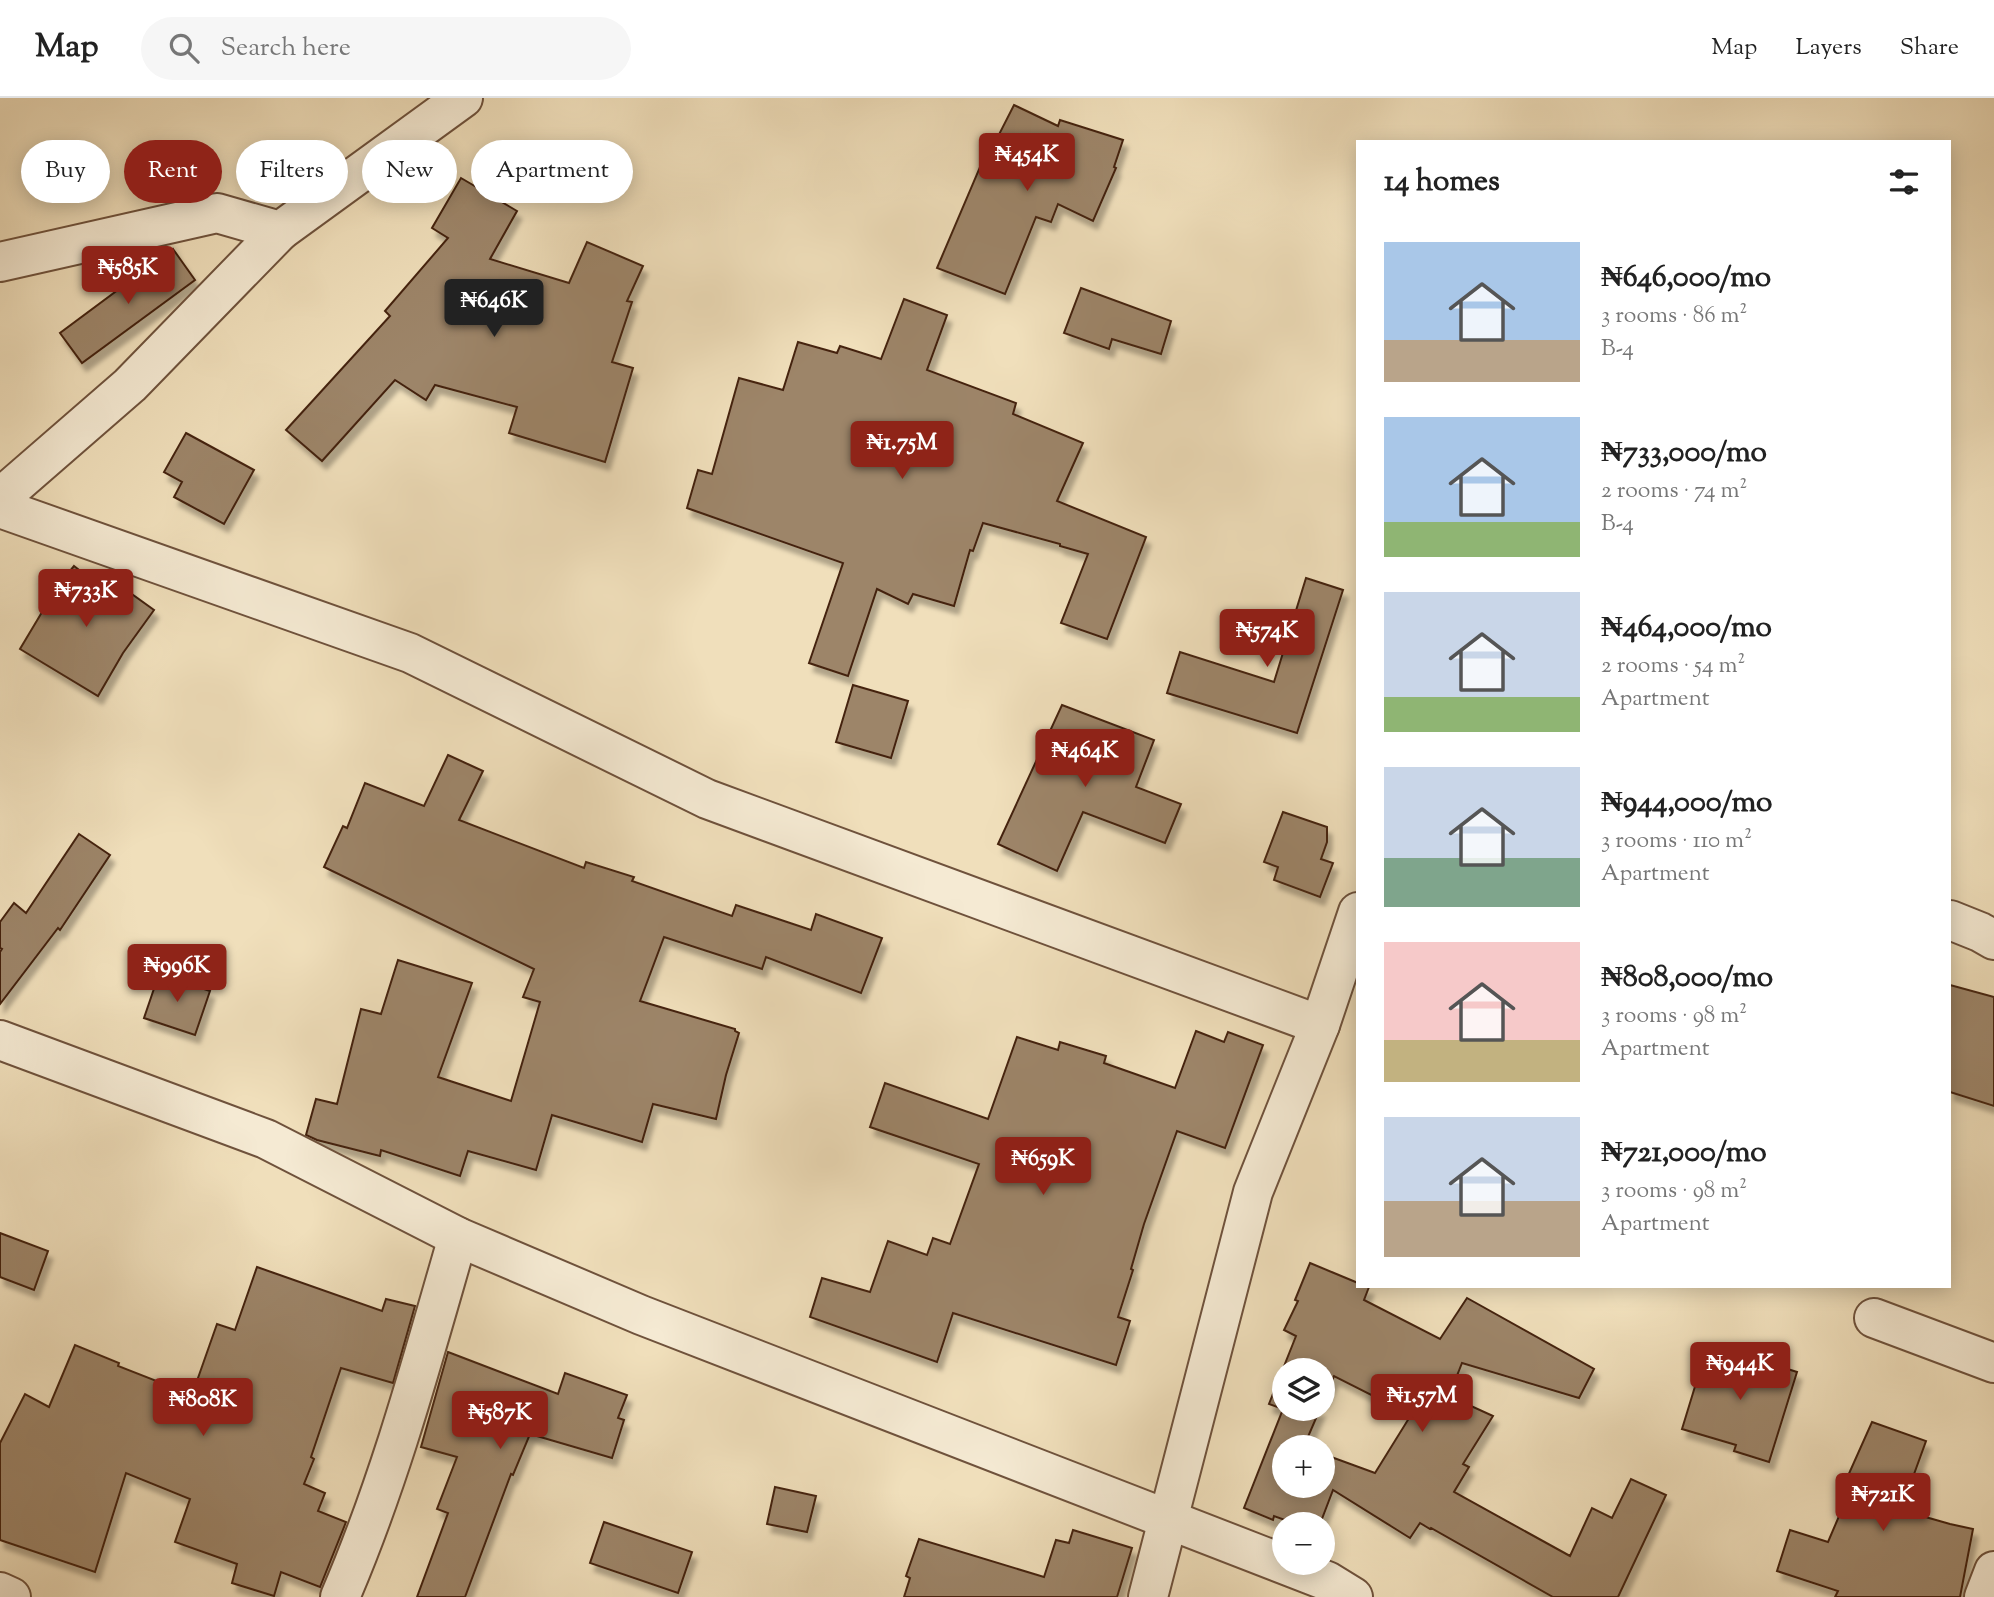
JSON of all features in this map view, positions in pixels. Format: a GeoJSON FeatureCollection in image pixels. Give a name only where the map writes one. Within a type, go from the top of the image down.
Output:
{"type":"FeatureCollection","features":[{"type":"Feature","properties":{"kind":"street"},"geometry":{"type":"LineString","coordinates":[[0,498],[130,385],[280,231],[463,98]]}},
{"type":"Feature","properties":{"kind":"street"},"geometry":{"type":"LineString","coordinates":[[0,262],[217,213],[280,231]]}},
{"type":"Feature","properties":{"kind":"street"},"geometry":{"type":"LineString","coordinates":[[0,508],[410,653],[707,799],[1320,1025]]}},
{"type":"Feature","properties":{"kind":"street"},"geometry":{"type":"LineString","coordinates":[[1147,1597],[1253,1192],[1320,1025],[1356,918]]}},
{"type":"Feature","properties":{"kind":"street"},"geometry":{"type":"LineString","coordinates":[[1951,920],[1994,940]]}},
{"type":"Feature","properties":{"kind":"street"},"geometry":{"type":"LineString","coordinates":[[0,1040],[266,1139],[458,1237],[641,1315],[1327,1580],[1353,1597]]}},
{"type":"Feature","properties":{"kind":"street"},"geometry":{"type":"LineString","coordinates":[[340,1597],[362,1545],[413,1393],[458,1237]]}},
{"type":"Feature","properties":{"kind":"street"},"geometry":{"type":"LineString","coordinates":[[1874,1318],[1994,1363]]}},
{"type":"Feature","properties":{"kind":"street"},"geometry":{"type":"LineString","coordinates":[[1984,1597],[1994,1571]]}},
{"type":"Feature","properties":{"kind":"street"},"geometry":{"type":"LineString","coordinates":[[0,1592],[11,1597]]}},
{"type":"Feature","properties":{"kind":"building"},"geometry":{"type":"Polygon","coordinates":[[[1014,105],[1058,126],[1060,120],[1123,140],[1114,167],[1116,168],[1093,221],[1058,204],[1051,222],[1036,217],[1005,294],[937,268],[980,167],[982,168],[1014,105]]]}},
{"type":"Feature","properties":{"kind":"building"},"geometry":{"type":"Polygon","coordinates":[[[461,178],[471,184],[471,203],[503,203],[517,211],[490,259],[569,283],[587,242],[643,266],[627,301],[632,302],[612,362],[633,368],[605,462],[509,433],[517,407],[435,385],[426,400],[395,380],[322,461],[286,430],[390,316],[385,311],[448,238],[432,228],[446,203],[457,203],[457,185],[461,178]]]}},
{"type":"Feature","properties":{"kind":"building"},"geometry":{"type":"Polygon","coordinates":[[[173,249],[195,280],[82,363],[60,333],[173,249]]]}},
{"type":"Feature","properties":{"kind":"building"},"geometry":{"type":"Polygon","coordinates":[[[1081,288],[1171,321],[1161,354],[1112,339],[1109,349],[1064,333],[1081,288]]]}},
{"type":"Feature","properties":{"kind":"building"},"geometry":{"type":"Polygon","coordinates":[[[904,299],[947,315],[927,370],[1016,403],[1013,414],[1083,443],[1057,501],[1146,537],[1107,639],[1061,623],[1088,554],[983,523],[973,551],[970,550],[954,606],[913,594],[908,604],[877,589],[848,676],[809,663],[843,563],[687,508],[698,470],[712,474],[739,378],[783,390],[798,342],[837,353],[840,346],[881,359],[904,299]]]}},
{"type":"Feature","properties":{"kind":"building"},"geometry":{"type":"Polygon","coordinates":[[[186,433],[254,470],[224,524],[174,497],[182,482],[164,472],[186,433]]]}},
{"type":"Feature","properties":{"kind":"building"},"geometry":{"type":"Polygon","coordinates":[[[74,566],[101,587],[108,577],[154,610],[123,653],[98,696],[20,649],[57,587],[74,566]]]}},
{"type":"Feature","properties":{"kind":"building"},"geometry":{"type":"Polygon","coordinates":[[[1306,578],[1343,590],[1297,733],[1167,693],[1180,652],[1274,682],[1306,578]]]}},
{"type":"Feature","properties":{"kind":"building"},"geometry":{"type":"Polygon","coordinates":[[[853,685],[908,701],[891,758],[836,742],[853,685]]]}},
{"type":"Feature","properties":{"kind":"building"},"geometry":{"type":"Polygon","coordinates":[[[1062,705],[1154,740],[1136,787],[1181,804],[1165,843],[1083,812],[1057,871],[998,844],[1062,705]]]}},
{"type":"Feature","properties":{"kind":"building"},"geometry":{"type":"Polygon","coordinates":[[[448,755],[483,771],[459,820],[584,868],[586,862],[634,877],[632,881],[732,916],[736,905],[811,930],[816,914],[882,938],[861,993],[766,957],[762,969],[664,937],[640,1001],[735,1029],[739,1033],[716,1119],[653,1104],[642,1142],[552,1115],[536,1170],[468,1151],[460,1176],[381,1150],[380,1156],[306,1135],[316,1099],[337,1104],[361,1009],[381,1014],[398,960],[472,983],[438,1077],[511,1101],[540,1002],[523,997],[534,969],[324,867],[343,826],[347,828],[365,783],[424,806],[448,755]]]}},
{"type":"Feature","properties":{"kind":"building"},"geometry":{"type":"Polygon","coordinates":[[[1283,812],[1327,827],[1327,842],[1321,859],[1333,863],[1320,897],[1274,880],[1278,867],[1264,862],[1283,812]]]}},
{"type":"Feature","properties":{"kind":"building"},"geometry":{"type":"Polygon","coordinates":[[[79,834],[110,855],[60,930],[58,928],[0,1004],[0,922],[14,903],[26,913],[79,834]]]}},
{"type":"Feature","properties":{"kind":"building"},"geometry":{"type":"Polygon","coordinates":[[[159,974],[210,991],[195,1035],[144,1018],[159,974]]]}},
{"type":"Feature","properties":{"kind":"building"},"geometry":{"type":"Polygon","coordinates":[[[1951,985],[1994,997],[1994,1106],[1951,1092],[1951,985]]]}},
{"type":"Feature","properties":{"kind":"building"},"geometry":{"type":"Polygon","coordinates":[[[1196,1031],[1224,1042],[1228,1032],[1263,1045],[1225,1148],[1177,1131],[1144,1224],[1118,1317],[1130,1321],[1116,1365],[953,1313],[937,1362],[810,1317],[822,1278],[870,1292],[888,1241],[927,1255],[933,1238],[950,1244],[979,1164],[870,1127],[885,1083],[988,1119],[1017,1037],[1058,1050],[1060,1042],[1106,1056],[1104,1063],[1175,1088],[1196,1031]]]}},
{"type":"Feature","properties":{"kind":"building"},"geometry":{"type":"Polygon","coordinates":[[[0,1233],[48,1251],[34,1290],[0,1277],[0,1233]]]}},
{"type":"Feature","properties":{"kind":"building"},"geometry":{"type":"Polygon","coordinates":[[[1310,1263],[1356,1282],[1356,1288],[1369,1288],[1364,1300],[1440,1339],[1467,1298],[1594,1369],[1579,1398],[1462,1363],[1449,1396],[1493,1416],[1463,1464],[1469,1467],[1454,1492],[1570,1556],[1592,1508],[1612,1518],[1631,1479],[1666,1495],[1618,1597],[1553,1597],[1420,1523],[1410,1538],[1335,1491],[1335,1458],[1375,1473],[1411,1415],[1335,1377],[1335,1358],[1287,1358],[1296,1336],[1284,1330],[1298,1301],[1295,1300],[1310,1263]]]}},
{"type":"Feature","properties":{"kind":"building"},"geometry":{"type":"Polygon","coordinates":[[[257,1267],[382,1311],[386,1299],[415,1306],[393,1383],[341,1368],[304,1484],[325,1493],[318,1511],[346,1522],[320,1587],[281,1572],[274,1596],[232,1583],[237,1564],[175,1542],[190,1499],[126,1473],[95,1572],[0,1540],[0,1443],[25,1394],[49,1407],[75,1345],[119,1363],[118,1366],[192,1395],[217,1324],[235,1330],[257,1267]]]}},
{"type":"Feature","properties":{"kind":"building"},"geometry":{"type":"Polygon","coordinates":[[[1708,1344],[1797,1372],[1769,1462],[1734,1451],[1736,1445],[1682,1429],[1708,1344]]]}},
{"type":"Feature","properties":{"kind":"building"},"geometry":{"type":"Polygon","coordinates":[[[448,1352],[558,1394],[565,1373],[627,1395],[618,1418],[624,1420],[612,1458],[530,1434],[513,1475],[511,1474],[465,1597],[417,1597],[448,1513],[437,1509],[457,1457],[421,1447],[448,1352]]]}},
{"type":"Feature","properties":{"kind":"building"},"geometry":{"type":"Polygon","coordinates":[[[1278,1421],[1315,1421],[1309,1435],[1273,1435],[1278,1421]]]}},
{"type":"Feature","properties":{"kind":"building"},"geometry":{"type":"Polygon","coordinates":[[[1872,1422],[1926,1441],[1901,1510],[1973,1529],[1960,1597],[1835,1597],[1838,1591],[1777,1571],[1790,1530],[1828,1542],[1854,1481],[1847,1478],[1872,1422]]]}},
{"type":"Feature","properties":{"kind":"building"},"geometry":{"type":"Polygon","coordinates":[[[1272,1437],[1272,1498],[1330,1498],[1325,1512],[1272,1512],[1272,1520],[1244,1508],[1272,1437]]]}},
{"type":"Feature","properties":{"kind":"building"},"geometry":{"type":"Polygon","coordinates":[[[775,1487],[816,1496],[807,1532],[767,1524],[775,1487]]]}},
{"type":"Feature","properties":{"kind":"building"},"geometry":{"type":"Polygon","coordinates":[[[604,1522],[692,1552],[678,1593],[590,1563],[604,1522]]]}},
{"type":"Feature","properties":{"kind":"building"},"geometry":{"type":"Polygon","coordinates":[[[1073,1530],[1132,1548],[1117,1597],[904,1597],[910,1578],[906,1576],[919,1539],[1044,1577],[1056,1540],[1069,1543],[1073,1530]]]}}]}
